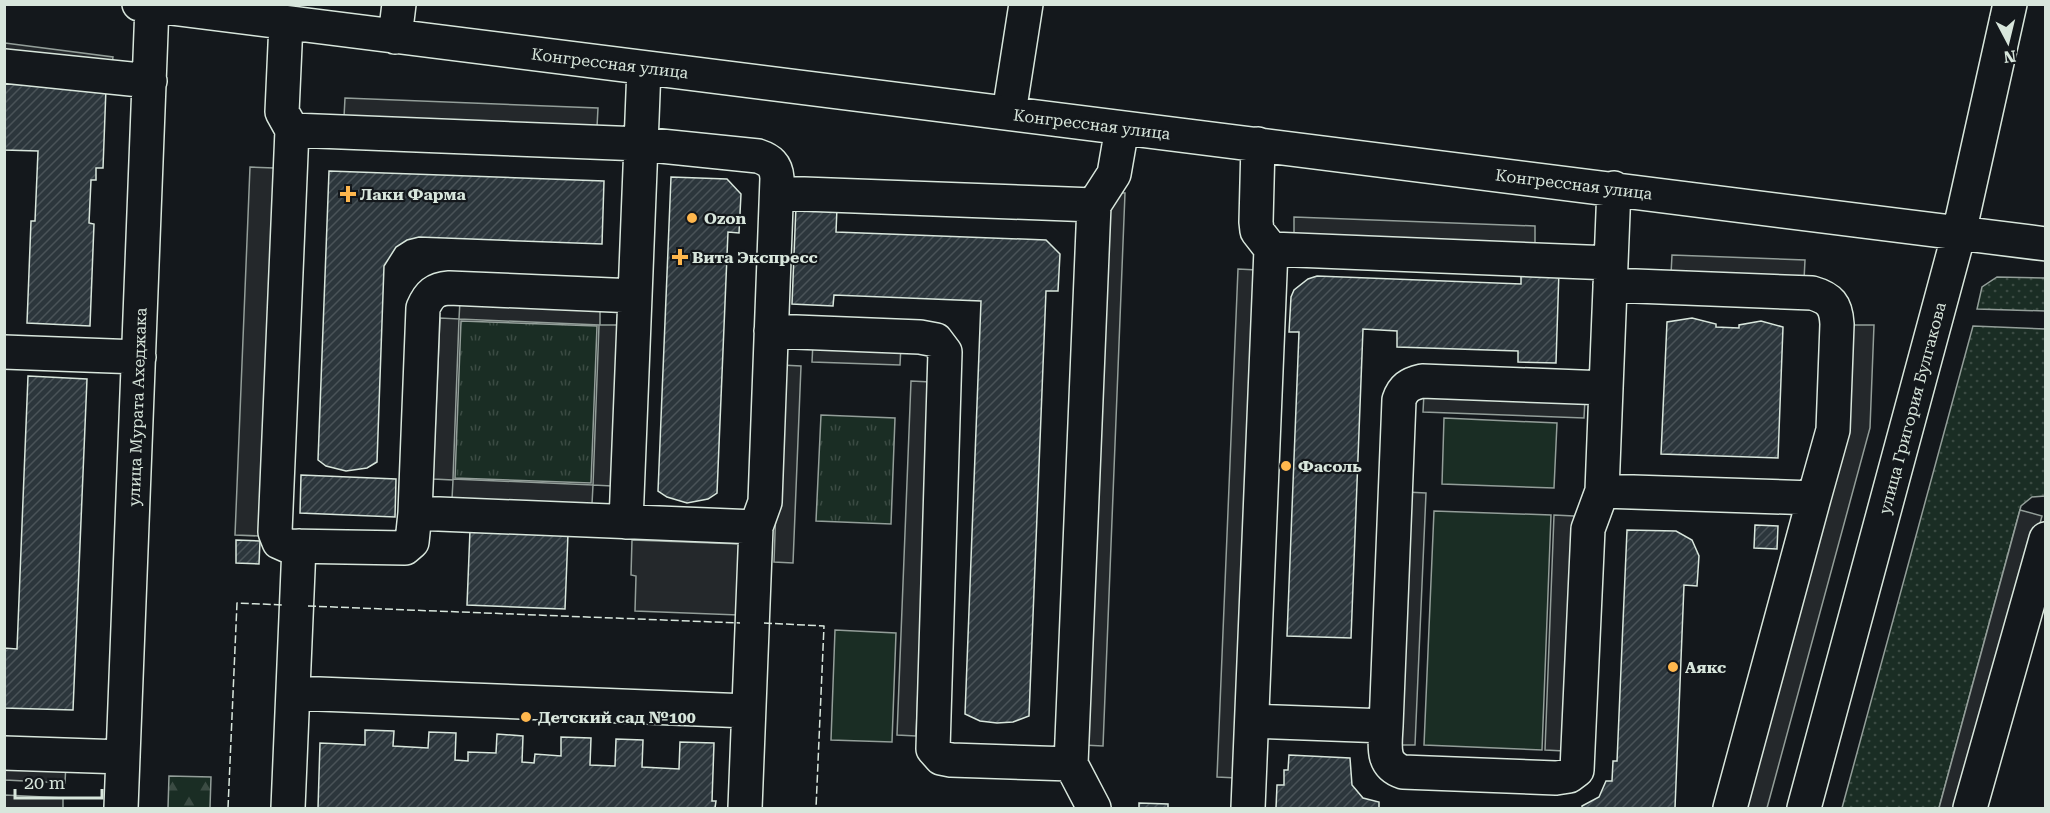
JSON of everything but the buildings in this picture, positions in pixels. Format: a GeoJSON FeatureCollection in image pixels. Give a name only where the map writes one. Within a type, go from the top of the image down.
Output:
{"type":"FeatureCollection","features":[{"type":"Feature","properties":{"kind":"street"},"geometry":{"type":"LineString","coordinates":[[395,37],[399,4]]}},
{"type":"Feature","properties":{"kind":"street"},"geometry":{"type":"LineString","coordinates":[[1009,113],[1026,4]]}},
{"type":"Feature","properties":{"kind":"street","name":"улица Григория Булгакова"},"geometry":{"type":"LineString","coordinates":[[1804,808],[1959,233],[2010,4]]}},
{"type":"Feature","properties":{"kind":"street","name":"Конгрессная улица"},"geometry":{"type":"LineString","coordinates":[[146,5],[2046,244]]}},
{"type":"Feature","properties":{"kind":"street","name":"улица Мурата Ахеджака"},"geometry":{"type":"LineString","coordinates":[[121,808],[150,81],[146,5]]}},
{"type":"Feature","properties":{"kind":"street"},"geometry":{"type":"LineString","coordinates":[[286,23],[282,112],[292,130],[289,493],[275,532],[279,542],[299,546],[405,548],[412,542],[423,308],[428,297],[437,289],[635,296]]}},
{"type":"Feature","properties":{"kind":"street"},"geometry":{"type":"LineString","coordinates":[[4,66],[150,81]]}},
{"type":"Feature","properties":{"kind":"street"},"geometry":{"type":"LineString","coordinates":[[626,522],[644,68]]}},
{"type":"Feature","properties":{"kind":"street"},"geometry":{"type":"LineString","coordinates":[[1094,808],[1071,764],[1094,205],[1114,174],[1122,128]]}},
{"type":"Feature","properties":{"kind":"street"},"geometry":{"type":"LineString","coordinates":[[292,130],[641,144],[758,156],[769,160],[776,170],[765,502],[756,526],[745,808]]}},
{"type":"Feature","properties":{"kind":"street"},"geometry":{"type":"LineString","coordinates":[[1248,808],[1271,249],[1257,231],[1258,144]]}},
{"type":"Feature","properties":{"kind":"street"},"geometry":{"type":"LineString","coordinates":[[1606,388],[1422,381],[1412,383],[1402,390],[1399,400],[1386,726],[1388,762],[1394,769],[1403,772],[1556,778],[1569,776],[1576,770],[1588,529],[1602,490],[1614,189]]}},
{"type":"Feature","properties":{"kind":"street"},"geometry":{"type":"LineString","coordinates":[[777,193],[817,201],[1094,205]]}},
{"type":"Feature","properties":{"kind":"street"},"geometry":{"type":"LineString","coordinates":[[1271,249],[1540,265],[1812,293],[1827,297],[1836,310],[1837,324],[1833,430],[1730,808]]}},
{"type":"Feature","properties":{"kind":"street"},"geometry":{"type":"LineString","coordinates":[[771,331],[921,337],[936,340],[945,352],[933,749],[941,758],[951,760],[1071,764]]}},
{"type":"Feature","properties":{"kind":"street"},"geometry":{"type":"LineString","coordinates":[[4,352],[139,357]]}},
{"type":"Feature","properties":{"kind":"street"},"geometry":{"type":"LineString","coordinates":[[1602,490],[1814,498]]}},
{"type":"Feature","properties":{"kind":"street"},"geometry":{"type":"LineString","coordinates":[[415,513],[756,526]]}},
{"type":"Feature","properties":{"kind":"street"},"geometry":{"type":"LineString","coordinates":[[1970,808],[2046,539]]}},
{"type":"Feature","properties":{"kind":"street"},"geometry":{"type":"LineString","coordinates":[[288,808],[299,546]]}},
{"type":"Feature","properties":{"kind":"street"},"geometry":{"type":"LineString","coordinates":[[293,693],[748,711]]}},
{"type":"Feature","properties":{"kind":"street"},"geometry":{"type":"LineString","coordinates":[[1252,721],[1386,726]]}},
{"type":"Feature","properties":{"kind":"street"},"geometry":{"type":"LineString","coordinates":[[4,753],[123,758]]}},
{"type":"Feature","properties":{"kind":"green space"},"geometry":{"type":"Polygon","coordinates":[[[1997,277],[2045,278],[2045,311],[1977,309],[1982,287],[1997,277]]]}},
{"type":"Feature","properties":{"kind":"green space"},"geometry":{"type":"Polygon","coordinates":[[[461,321],[597,326],[591,483],[455,478],[461,321]]]}},
{"type":"Feature","properties":{"kind":"green space"},"geometry":{"type":"Polygon","coordinates":[[[1973,326],[2045,329],[2045,496],[2032,497],[2021,506],[1939,808],[1842,808],[1973,326]]]}},
{"type":"Feature","properties":{"kind":"green space"},"geometry":{"type":"Polygon","coordinates":[[[821,415],[895,418],[891,524],[816,521],[821,415]]]}},
{"type":"Feature","properties":{"kind":"green space"},"geometry":{"type":"Polygon","coordinates":[[[1444,418],[1557,423],[1554,488],[1442,484],[1444,418]]]}},
{"type":"Feature","properties":{"kind":"green space"},"geometry":{"type":"Polygon","coordinates":[[[1434,511],[1551,515],[1542,750],[1424,745],[1434,511]]]}},
{"type":"Feature","properties":{"kind":"green space"},"geometry":{"type":"Polygon","coordinates":[[[835,630],[896,633],[892,742],[831,740],[835,630]]]}},
{"type":"Feature","properties":{"kind":"green space"},"geometry":{"type":"Polygon","coordinates":[[[169,776],[211,777],[210,808],[168,808],[169,776]]]}},
{"type":"Feature","properties":{"kind":"shaded area"},"geometry":{"type":"Polygon","coordinates":[[[5,43],[113,57],[111,73],[5,60],[5,43]]]}},
{"type":"Feature","properties":{"kind":"shaded area"},"geometry":{"type":"Polygon","coordinates":[[[345,98],[598,108],[597,127],[344,117],[345,98]]]}},
{"type":"Feature","properties":{"kind":"shaded area"},"geometry":{"type":"Polygon","coordinates":[[[250,167],[274,168],[259,536],[235,535],[250,167]]]}},
{"type":"Feature","properties":{"kind":"shaded area"},"geometry":{"type":"Polygon","coordinates":[[[1105,192],[1125,193],[1103,746],[1083,745],[1105,192]]]}},
{"type":"Feature","properties":{"kind":"shaded area"},"geometry":{"type":"Polygon","coordinates":[[[1294,217],[1535,226],[1535,245],[1294,236],[1294,217]]]}},
{"type":"Feature","properties":{"kind":"shaded area"},"geometry":{"type":"Polygon","coordinates":[[[1672,255],[1805,260],[1804,280],[1671,274],[1672,255]]]}},
{"type":"Feature","properties":{"kind":"shaded area"},"geometry":{"type":"Polygon","coordinates":[[[1238,269],[1257,270],[1237,778],[1217,777],[1238,269]]]}},
{"type":"Feature","properties":{"kind":"shaded area"},"geometry":{"type":"Polygon","coordinates":[[[460,300],[600,305],[600,325],[619,325],[612,486],[593,485],[599,325],[459,319],[460,300]]]}},
{"type":"Feature","properties":{"kind":"shaded area"},"geometry":{"type":"Polygon","coordinates":[[[440,318],[459,319],[453,479],[593,485],[592,504],[452,499],[453,480],[433,479],[440,318]]]}},
{"type":"Feature","properties":{"kind":"shaded area"},"geometry":{"type":"Polygon","coordinates":[[[1852,325],[1874,325],[1870,428],[1767,808],[1744,808],[1852,325]]]}},
{"type":"Feature","properties":{"kind":"shaded area"},"geometry":{"type":"Polygon","coordinates":[[[813,342],[901,345],[900,365],[812,362],[813,342]]]}},
{"type":"Feature","properties":{"kind":"shaded area"},"geometry":{"type":"Polygon","coordinates":[[[781,365],[801,366],[793,563],[774,562],[781,365]]]}},
{"type":"Feature","properties":{"kind":"shaded area"},"geometry":{"type":"Polygon","coordinates":[[[911,381],[931,382],[916,736],[897,735],[911,381]]]}},
{"type":"Feature","properties":{"kind":"shaded area"},"geometry":{"type":"Polygon","coordinates":[[[1424,393],[1585,399],[1584,418],[1423,412],[1424,393]]]}},
{"type":"Feature","properties":{"kind":"shaded area"},"geometry":{"type":"Polygon","coordinates":[[[1406,492],[1426,493],[1415,745],[1396,745],[1406,492]]]}},
{"type":"Feature","properties":{"kind":"shaded area"},"geometry":{"type":"Polygon","coordinates":[[[2020,510],[2042,516],[1963,808],[1939,808],[2020,510]]]}},
{"type":"Feature","properties":{"kind":"shaded area"},"geometry":{"type":"Polygon","coordinates":[[[1554,515],[1574,516],[1564,751],[1545,750],[1554,515]]]}},
{"type":"Feature","properties":{"kind":"shaded area"},"geometry":{"type":"Polygon","coordinates":[[[632,540],[741,544],[738,615],[635,611],[636,576],[631,575],[632,540]]]}},
{"type":"Feature","properties":{"kind":"shaded area"},"geometry":{"type":"Polygon","coordinates":[[[5,761],[66,763],[65,783],[5,780],[5,761]]]}},
{"type":"Feature","properties":{"kind":"shaded area"},"geometry":{"type":"Polygon","coordinates":[[[5,795],[63,798],[63,808],[5,808],[5,795]]]}},
{"type":"Feature","properties":{"kind":"fence"},"geometry":{"type":"LineString","coordinates":[[228,808],[237,603],[284,605]]}},
{"type":"Feature","properties":{"kind":"fence"},"geometry":{"type":"LineString","coordinates":[[308,606],[740,623]]}},
{"type":"Feature","properties":{"kind":"fence"},"geometry":{"type":"LineString","coordinates":[[764,623],[824,626],[816,808]]}},
{"type":"Feature","properties":{"kind":"place","name":"Лаки Фарма"},"geometry":{"type":"Point","coordinates":[348,194]}},
{"type":"Feature","properties":{"kind":"place","name":"Ozon"},"geometry":{"type":"Point","coordinates":[692,218]}},
{"type":"Feature","properties":{"kind":"place","name":"Вита Экспресс"},"geometry":{"type":"Point","coordinates":[680,257]}},
{"type":"Feature","properties":{"kind":"place","name":"Фасоль"},"geometry":{"type":"Point","coordinates":[1286,466]}},
{"type":"Feature","properties":{"kind":"place","name":"Аякс"},"geometry":{"type":"Point","coordinates":[1673,667]}},
{"type":"Feature","properties":{"kind":"place","name":"Детский сад №100"},"geometry":{"type":"Point","coordinates":[526,717]}}]}
